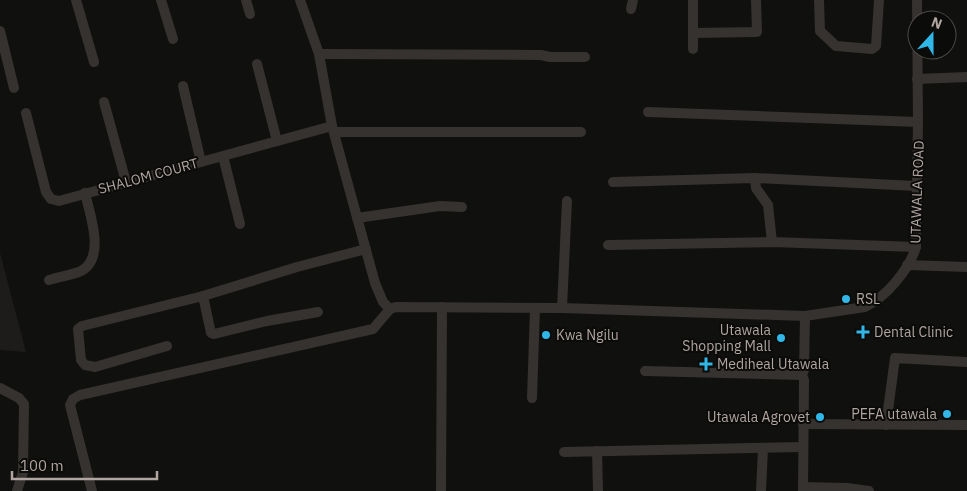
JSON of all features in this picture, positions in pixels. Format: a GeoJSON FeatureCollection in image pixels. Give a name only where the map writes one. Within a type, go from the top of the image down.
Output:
{"type":"FeatureCollection","features":[{"type":"Feature","properties":{"kind":"street"},"geometry":{"type":"LineString","coordinates":[[76,0],[94,62]]}},
{"type":"Feature","properties":{"kind":"street"},"geometry":{"type":"LineString","coordinates":[[161,0],[173,39]]}},
{"type":"Feature","properties":{"kind":"street"},"geometry":{"type":"LineString","coordinates":[[246,0],[250,14]]}},
{"type":"Feature","properties":{"kind":"street"},"geometry":{"type":"LineString","coordinates":[[92,491],[70,406],[73,399],[80,395],[373,329],[378,327],[390,309],[383,302],[366,249],[333,129],[319,54],[300,0]]}},
{"type":"Feature","properties":{"kind":"street"},"geometry":{"type":"LineString","coordinates":[[693,0],[694,49]]}},
{"type":"Feature","properties":{"kind":"street"},"geometry":{"type":"LineString","coordinates":[[693,33],[757,32],[756,0]]}},
{"type":"Feature","properties":{"kind":"street"},"geometry":{"type":"LineString","coordinates":[[819,0],[820,31],[836,46],[872,49],[876,46],[879,0]]}},
{"type":"Feature","properties":{"kind":"street","name":"UTAWALA ROAD"},"geometry":{"type":"LineString","coordinates":[[390,309],[396,307],[562,308],[805,316],[865,307],[874,303],[907,265],[916,247],[918,122],[916,0]]}},
{"type":"Feature","properties":{"kind":"street"},"geometry":{"type":"LineString","coordinates":[[0,31],[14,88]]}},
{"type":"Feature","properties":{"kind":"street"},"geometry":{"type":"LineString","coordinates":[[319,54],[531,54],[550,57],[585,57]]}},
{"type":"Feature","properties":{"kind":"street"},"geometry":{"type":"LineString","coordinates":[[257,64],[277,141]]}},
{"type":"Feature","properties":{"kind":"street"},"geometry":{"type":"LineString","coordinates":[[917,79],[967,77]]}},
{"type":"Feature","properties":{"kind":"street"},"geometry":{"type":"LineString","coordinates":[[183,86],[200,162]]}},
{"type":"Feature","properties":{"kind":"street"},"geometry":{"type":"LineString","coordinates":[[104,102],[126,182]]}},
{"type":"Feature","properties":{"kind":"street"},"geometry":{"type":"LineString","coordinates":[[648,112],[918,122]]}},
{"type":"Feature","properties":{"kind":"street","name":"SHALOM COURT"},"geometry":{"type":"LineString","coordinates":[[26,113],[46,192],[51,199],[59,200],[277,141],[333,129],[581,132]]}},
{"type":"Feature","properties":{"kind":"street"},"geometry":{"type":"LineString","coordinates":[[223,156],[240,224]]}},
{"type":"Feature","properties":{"kind":"street"},"geometry":{"type":"LineString","coordinates":[[613,182],[754,178],[916,186]]}},
{"type":"Feature","properties":{"kind":"street"},"geometry":{"type":"LineString","coordinates":[[754,178],[756,188],[768,205],[772,242]]}},
{"type":"Feature","properties":{"kind":"street"},"geometry":{"type":"LineString","coordinates":[[49,280],[81,271],[94,255],[94,236],[85,193]]}},
{"type":"Feature","properties":{"kind":"street"},"geometry":{"type":"LineString","coordinates":[[562,308],[567,201]]}},
{"type":"Feature","properties":{"kind":"street"},"geometry":{"type":"LineString","coordinates":[[357,218],[440,206],[462,207]]}},
{"type":"Feature","properties":{"kind":"street"},"geometry":{"type":"LineString","coordinates":[[608,245],[772,242],[916,247]]}},
{"type":"Feature","properties":{"kind":"street"},"geometry":{"type":"LineString","coordinates":[[167,346],[95,367],[88,366],[81,360],[78,330],[82,326],[203,296],[297,267],[366,249]]}},
{"type":"Feature","properties":{"kind":"street"},"geometry":{"type":"LineString","coordinates":[[907,265],[967,267]]}},
{"type":"Feature","properties":{"kind":"street"},"geometry":{"type":"LineString","coordinates":[[203,296],[211,333],[214,334],[267,321],[318,312]]}},
{"type":"Feature","properties":{"kind":"street"},"geometry":{"type":"LineString","coordinates":[[441,491],[442,307]]}},
{"type":"Feature","properties":{"kind":"street"},"geometry":{"type":"LineString","coordinates":[[532,398],[535,308]]}},
{"type":"Feature","properties":{"kind":"street"},"geometry":{"type":"LineString","coordinates":[[805,316],[804,370],[802,375],[804,380],[803,489],[847,488],[869,491]]}},
{"type":"Feature","properties":{"kind":"street"},"geometry":{"type":"LineString","coordinates":[[886,425],[895,358],[967,362]]}},
{"type":"Feature","properties":{"kind":"street"},"geometry":{"type":"LineString","coordinates":[[645,371],[802,375]]}},
{"type":"Feature","properties":{"kind":"street"},"geometry":{"type":"LineString","coordinates":[[0,388],[24,404],[23,472],[17,491]]}},
{"type":"Feature","properties":{"kind":"street"},"geometry":{"type":"LineString","coordinates":[[803,424],[967,425]]}},
{"type":"Feature","properties":{"kind":"street"},"geometry":{"type":"LineString","coordinates":[[564,452],[803,447]]}},
{"type":"Feature","properties":{"kind":"street"},"geometry":{"type":"LineString","coordinates":[[761,491],[763,448]]}},
{"type":"Feature","properties":{"kind":"street"},"geometry":{"type":"LineString","coordinates":[[597,452],[598,491]]}},
{"type":"Feature","properties":{"kind":"shaded area"},"geometry":{"type":"Polygon","coordinates":[[[0,253],[26,352],[0,350],[0,253]]]}},
{"type":"Feature","properties":{"kind":"place","name":"RSL"},"geometry":{"type":"Point","coordinates":[846,299]}},
{"type":"Feature","properties":{"kind":"place","name":"Dental Clinic"},"geometry":{"type":"Point","coordinates":[863,332]}},
{"type":"Feature","properties":{"kind":"place","name":"Kwa Ngilu"},"geometry":{"type":"Point","coordinates":[546,335]}},
{"type":"Feature","properties":{"kind":"place","name":"Utawala Shopping Mall"},"geometry":{"type":"Point","coordinates":[781,338]}},
{"type":"Feature","properties":{"kind":"place","name":"Mediheal Utawala"},"geometry":{"type":"Point","coordinates":[706,364]}},
{"type":"Feature","properties":{"kind":"place","name":"PEFA utawala"},"geometry":{"type":"Point","coordinates":[947,414]}},
{"type":"Feature","properties":{"kind":"place","name":"Utawala Agrovet"},"geometry":{"type":"Point","coordinates":[820,417]}}]}
